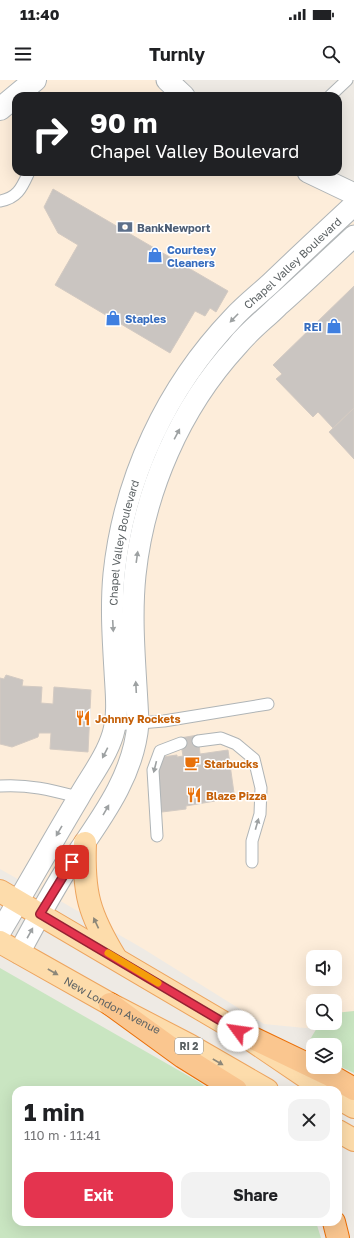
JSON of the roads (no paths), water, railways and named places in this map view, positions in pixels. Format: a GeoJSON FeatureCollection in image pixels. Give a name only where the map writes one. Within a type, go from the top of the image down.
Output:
{"type":"FeatureCollection","features":[{"type":"Feature","properties":{"kind":"highway"},"geometry":{"type":"LineString","coordinates":[[110,1004],[183,1057],[230,1086]]}},
{"type":"Feature","properties":{"kind":"highway"},"geometry":{"type":"LineString","coordinates":[[238,1031],[330,1075],[354,1089]]}},
{"type":"Feature","properties":{"kind":"highway"},"geometry":{"type":"LineString","coordinates":[[335,1226],[338,1238]]}},
{"type":"Feature","properties":{"kind":"main road"},"geometry":{"type":"LineString","coordinates":[[85,843],[84,879],[89,903],[94,919],[115,958]]}},
{"type":"Feature","properties":{"kind":"main road"},"geometry":{"type":"LineString","coordinates":[[0,891],[238,1031],[319,1086]]}},
{"type":"Feature","properties":{"kind":"main road","name":"New London Avenue"},"geometry":{"type":"LineString","coordinates":[[0,942],[110,1004],[189,1045],[260,1086]]}},
{"type":"Feature","properties":{"kind":"main road"},"geometry":{"type":"LineString","coordinates":[[342,1100],[354,1107]]}},
{"type":"Feature","properties":{"kind":"main road"},"geometry":{"type":"LineString","coordinates":[[342,1133],[354,1140]]}},
{"type":"Feature","properties":{"kind":"street"},"geometry":{"type":"LineString","coordinates":[[21,92],[35,80]]}},
{"type":"Feature","properties":{"kind":"street"},"geometry":{"type":"LineString","coordinates":[[167,80],[180,92]]}},
{"type":"Feature","properties":{"kind":"street"},"geometry":{"type":"LineString","coordinates":[[0,109],[12,99]]}},
{"type":"Feature","properties":{"kind":"street"},"geometry":{"type":"LineString","coordinates":[[316,176],[354,194]]}},
{"type":"Feature","properties":{"kind":"street","name":"Chapel Valley Boulevard"},"geometry":{"type":"LineString","coordinates":[[0,932],[102,758],[112,736],[115,725],[116,702],[112,592],[116,555],[128,500],[137,472],[155,429],[172,398],[195,362],[234,317],[354,205]]}},
{"type":"Feature","properties":{"kind":"street","name":"Chapel Valley Boulevard"},"geometry":{"type":"LineString","coordinates":[[19,953],[40,914],[119,786],[135,746],[138,723],[133,611],[135,575],[140,540],[149,502],[167,455],[200,393],[227,356],[252,330],[354,236]]}},
{"type":"Feature","properties":{"kind":"lane"},"geometry":{"type":"LineString","coordinates":[[334,92],[347,80]]}},
{"type":"Feature","properties":{"kind":"lane"},"geometry":{"type":"LineString","coordinates":[[0,201],[6,200],[20,191],[27,176]]}},
{"type":"Feature","properties":{"kind":"lane"},"geometry":{"type":"LineString","coordinates":[[115,725],[164,721],[268,704]]}},
{"type":"Feature","properties":{"kind":"lane"},"geometry":{"type":"LineString","coordinates":[[198,741],[220,738],[236,744],[254,759],[261,788],[260,814],[252,841],[252,862]]}},
{"type":"Feature","properties":{"kind":"lane"},"geometry":{"type":"LineString","coordinates":[[157,836],[153,770],[160,751],[181,743]]}},
{"type":"Feature","properties":{"kind":"lane"},"geometry":{"type":"LineString","coordinates":[[0,786],[14,785],[43,788],[78,797]]}},
{"type":"Feature","properties":{"kind":"place","name":"BankNewport"},"geometry":{"type":"Point","coordinates":[125,227]}},
{"type":"Feature","properties":{"kind":"place","name":"Courtesy Cleaners"},"geometry":{"type":"Point","coordinates":[155,255]}},
{"type":"Feature","properties":{"kind":"place","name":"Staples"},"geometry":{"type":"Point","coordinates":[113,318]}},
{"type":"Feature","properties":{"kind":"place","name":"REI"},"geometry":{"type":"Point","coordinates":[334,326]}},
{"type":"Feature","properties":{"kind":"place","name":"Johnny Rockets"},"geometry":{"type":"Point","coordinates":[83,718]}},
{"type":"Feature","properties":{"kind":"place","name":"Starbucks"},"geometry":{"type":"Point","coordinates":[192,763]}},
{"type":"Feature","properties":{"kind":"place","name":"Blaze Pizza"},"geometry":{"type":"Point","coordinates":[194,795]}}]}
